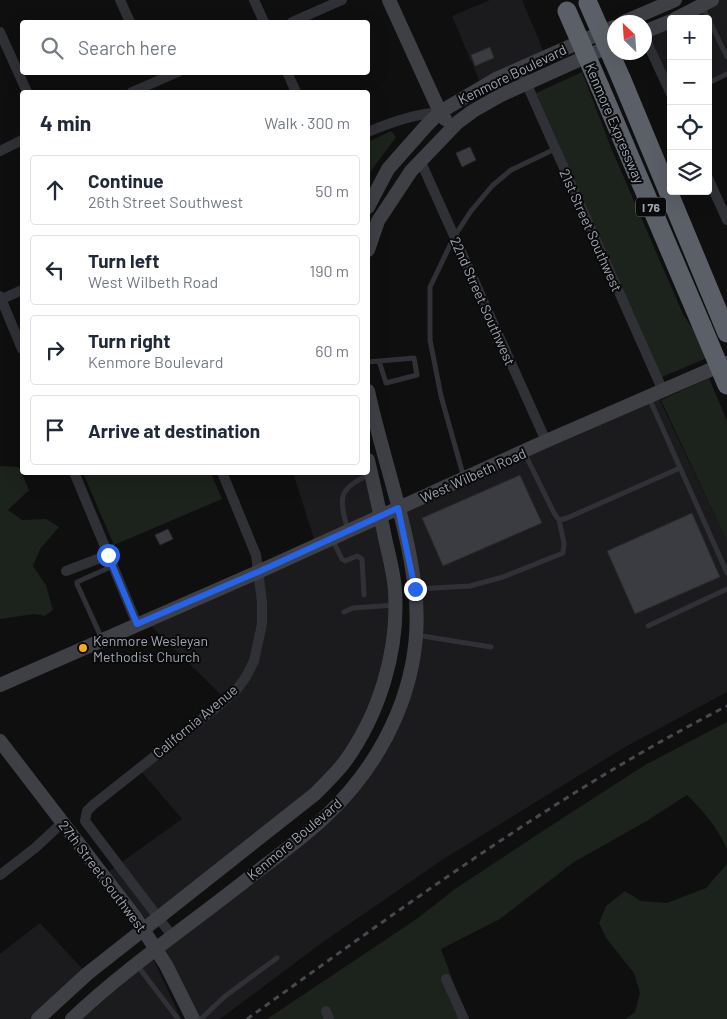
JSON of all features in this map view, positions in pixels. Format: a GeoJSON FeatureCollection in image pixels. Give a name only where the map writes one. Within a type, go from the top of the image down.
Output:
{"type":"FeatureCollection","features":[{"type":"Feature","properties":{"kind":"highway","name":"Kenmore Expressway"},"geometry":{"type":"LineString","coordinates":[[587,1],[727,333]]}},
{"type":"Feature","properties":{"kind":"highway","name":"Kenmore Expressway"},"geometry":{"type":"LineString","coordinates":[[564,5],[727,385]]}},
{"type":"Feature","properties":{"kind":"main road"},"geometry":{"type":"LineString","coordinates":[[389,0],[440,112],[451,128]]}},
{"type":"Feature","properties":{"kind":"main road"},"geometry":{"type":"LineString","coordinates":[[642,15],[660,3],[675,0]]}},
{"type":"Feature","properties":{"kind":"main road"},"geometry":{"type":"LineString","coordinates":[[682,15],[707,3]]}},
{"type":"Feature","properties":{"kind":"main road"},"geometry":{"type":"LineString","coordinates":[[652,28],[667,22]]}},
{"type":"Feature","properties":{"kind":"main road","name":"Kenmore Boulevard"},"geometry":{"type":"LineString","coordinates":[[370,204],[388,169],[440,112],[489,83],[607,30]]}},
{"type":"Feature","properties":{"kind":"main road","name":"Kenmore Boulevard"},"geometry":{"type":"LineString","coordinates":[[370,244],[378,221],[420,160],[451,128],[473,111],[501,95],[607,47]]}},
{"type":"Feature","properties":{"kind":"main road","name":"West Wilbeth Road"},"geometry":{"type":"LineString","coordinates":[[0,684],[258,572],[546,441],[727,362]]}},
{"type":"Feature","properties":{"kind":"main road","name":"Kenmore Boulevard"},"geometry":{"type":"LineString","coordinates":[[72,1019],[136,965],[326,817],[369,768],[384,743],[398,713],[414,656],[416,635],[415,589],[398,508],[370,399]]}},
{"type":"Feature","properties":{"kind":"main road","name":"Kenmore Boulevard"},"geometry":{"type":"LineString","coordinates":[[38,1019],[78,982],[315,794],[343,764],[365,729],[381,690],[391,652],[395,605],[390,562],[370,471]]}},
{"type":"Feature","properties":{"kind":"main road","name":"27th Street Southwest"},"geometry":{"type":"LineString","coordinates":[[0,741],[135,917],[166,965],[193,1019]]}},
{"type":"Feature","properties":{"kind":"street"},"geometry":{"type":"LineString","coordinates":[[120,0],[129,20]]}},
{"type":"Feature","properties":{"kind":"street"},"geometry":{"type":"LineString","coordinates":[[254,0],[263,20]]}},
{"type":"Feature","properties":{"kind":"street"},"geometry":{"type":"LineString","coordinates":[[297,20],[342,0]]}},
{"type":"Feature","properties":{"kind":"street"},"geometry":{"type":"LineString","coordinates":[[660,3],[668,15]]}},
{"type":"Feature","properties":{"kind":"street"},"geometry":{"type":"LineString","coordinates":[[0,32],[26,90]]}},
{"type":"Feature","properties":{"kind":"street"},"geometry":{"type":"LineString","coordinates":[[652,53],[667,85]]}},
{"type":"Feature","properties":{"kind":"street","name":"21st Street Southwest"},"geometry":{"type":"LineString","coordinates":[[520,69],[663,391]]}},
{"type":"Feature","properties":{"kind":"street"},"geometry":{"type":"LineString","coordinates":[[288,75],[295,90]]}},
{"type":"Feature","properties":{"kind":"street"},"geometry":{"type":"LineString","coordinates":[[135,90],[155,77]]}},
{"type":"Feature","properties":{"kind":"street"},"geometry":{"type":"LineString","coordinates":[[370,131],[396,120],[440,112]]}},
{"type":"Feature","properties":{"kind":"street"},"geometry":{"type":"LineString","coordinates":[[0,151],[20,141]]}},
{"type":"Feature","properties":{"kind":"street","name":"22nd Street Southwest"},"geometry":{"type":"LineString","coordinates":[[420,160],[546,441]]}},
{"type":"Feature","properties":{"kind":"street"},"geometry":{"type":"LineString","coordinates":[[712,187],[727,220]]}},
{"type":"Feature","properties":{"kind":"street"},"geometry":{"type":"LineString","coordinates":[[20,291],[0,299],[20,344]]}},
{"type":"Feature","properties":{"kind":"street"},"geometry":{"type":"LineString","coordinates":[[75,475],[137,624]]}},
{"type":"Feature","properties":{"kind":"street","name":"California Avenue"},"geometry":{"type":"LineString","coordinates":[[85,816],[93,805],[237,689],[254,661],[262,624],[262,602],[256,555],[223,475]]}},
{"type":"Feature","properties":{"kind":"street"},"geometry":{"type":"LineString","coordinates":[[66,571],[108,555]]}},
{"type":"Feature","properties":{"kind":"street","name":"27th Street Southwest"},"geometry":{"type":"LineString","coordinates":[[85,816],[85,822],[173,937]]}},
{"type":"Feature","properties":{"kind":"street"},"geometry":{"type":"LineString","coordinates":[[0,875],[35,848],[63,822]]}},
{"type":"Feature","properties":{"kind":"street"},"geometry":{"type":"LineString","coordinates":[[446,979],[464,1019]]}},
{"type":"Feature","properties":{"kind":"lane"},"geometry":{"type":"LineString","coordinates":[[707,3],[727,57]]}},
{"type":"Feature","properties":{"kind":"lane"},"geometry":{"type":"LineString","coordinates":[[712,81],[727,74]]}},
{"type":"Feature","properties":{"kind":"lane"},"geometry":{"type":"LineString","coordinates":[[464,479],[441,396],[430,340],[430,287],[454,237],[471,211],[492,186],[512,170],[555,149]]}},
{"type":"Feature","properties":{"kind":"lane"},"geometry":{"type":"LineString","coordinates":[[370,362],[379,361],[414,358],[417,375],[386,383],[379,361]]}},
{"type":"Feature","properties":{"kind":"lane"},"geometry":{"type":"LineString","coordinates":[[649,397],[727,573]]}},
{"type":"Feature","properties":{"kind":"lane"},"geometry":{"type":"LineString","coordinates":[[415,589],[470,586],[503,577],[564,553],[564,542],[559,520],[523,452]]}},
{"type":"Feature","properties":{"kind":"lane"},"geometry":{"type":"LineString","coordinates":[[559,520],[680,468]]}},
{"type":"Feature","properties":{"kind":"lane"},"geometry":{"type":"LineString","coordinates":[[348,531],[342,509],[343,496],[347,488],[360,475]]}},
{"type":"Feature","properties":{"kind":"lane"},"geometry":{"type":"LineString","coordinates":[[332,539],[342,559],[345,561],[357,556],[362,559],[364,594]]}},
{"type":"Feature","properties":{"kind":"lane"},"geometry":{"type":"LineString","coordinates":[[103,639],[76,584],[113,566]]}},
{"type":"Feature","properties":{"kind":"lane"},"geometry":{"type":"LineString","coordinates":[[648,626],[727,589]]}},
{"type":"Feature","properties":{"kind":"lane"},"geometry":{"type":"LineString","coordinates":[[344,612],[353,608],[395,605]]}},
{"type":"Feature","properties":{"kind":"lane"},"geometry":{"type":"LineString","coordinates":[[416,635],[492,647]]}},
{"type":"Feature","properties":{"kind":"lane"},"geometry":{"type":"LineString","coordinates":[[200,1019],[224,997],[277,958]]}},
{"type":"Feature","properties":{"kind":"lane"},"geometry":{"type":"LineString","coordinates":[[136,965],[178,1019]]}},
{"type":"Feature","properties":{"kind":"shaded area"},"geometry":{"type":"Polygon","coordinates":[[[490,0],[522,0],[546,57],[482,87],[452,16],[490,0]]]}},
{"type":"Feature","properties":{"kind":"shaded area"},"geometry":{"type":"Polygon","coordinates":[[[719,0],[727,0],[727,72],[712,79],[712,15],[690,15],[719,0]]]}},
{"type":"Feature","properties":{"kind":"shaded area"},"geometry":{"type":"Polygon","coordinates":[[[667,26],[667,79],[652,45],[652,32],[667,26]]]}},
{"type":"Feature","properties":{"kind":"shaded area"},"geometry":{"type":"Polygon","coordinates":[[[582,72],[612,150],[683,314],[707,358],[662,377],[536,93],[582,72]]]}},
{"type":"Feature","properties":{"kind":"shaded area"},"geometry":{"type":"Polygon","coordinates":[[[391,131],[396,137],[370,172],[370,141],[391,131]]]}},
{"type":"Feature","properties":{"kind":"shaded area"},"geometry":{"type":"Polygon","coordinates":[[[709,378],[727,421],[727,542],[661,400],[709,378]]]}},
{"type":"Feature","properties":{"kind":"shaded area"},"geometry":{"type":"Polygon","coordinates":[[[657,394],[727,542],[727,692],[625,747],[442,860],[323,942],[220,1019],[192,1019],[157,949],[326,817],[384,743],[416,635],[398,508],[657,394]]]}},
{"type":"Feature","properties":{"kind":"shaded area"},"geometry":{"type":"Polygon","coordinates":[[[0,466],[19,467],[20,475],[22,475],[29,490],[8,510],[22,520],[46,519],[59,527],[40,549],[33,566],[46,585],[53,610],[45,616],[34,614],[0,619],[0,466]]]}},
{"type":"Feature","properties":{"kind":"shaded area"},"geometry":{"type":"Polygon","coordinates":[[[84,475],[212,475],[222,499],[114,545],[84,475]]]}},
{"type":"Feature","properties":{"kind":"shaded area"},"geometry":{"type":"Polygon","coordinates":[[[294,475],[367,475],[377,514],[315,542],[294,475]]]}},
{"type":"Feature","properties":{"kind":"shaded area"},"geometry":{"type":"Polygon","coordinates":[[[381,516],[390,562],[391,652],[343,764],[144,929],[104,875],[182,819],[140,770],[225,699],[145,620],[381,516]]]}},
{"type":"Feature","properties":{"kind":"shaded area"},"geometry":{"type":"Polygon","coordinates":[[[727,722],[727,849],[710,820],[687,795],[645,822],[574,862],[500,919],[441,949],[467,1019],[267,1019],[418,918],[455,889],[552,825],[645,765],[727,722]]]}},
{"type":"Feature","properties":{"kind":"shaded area"},"geometry":{"type":"Polygon","coordinates":[[[727,864],[727,1019],[626,1019],[635,1012],[640,993],[634,973],[606,938],[599,923],[606,906],[625,891],[641,901],[667,903],[706,888],[727,864]]]}},
{"type":"Feature","properties":{"kind":"shaded area"},"geometry":{"type":"Polygon","coordinates":[[[40,923],[87,974],[38,1019],[0,1019],[0,954],[40,923]]]}},
{"type":"Feature","properties":{"kind":"shaded area"},"geometry":{"type":"Polygon","coordinates":[[[153,958],[181,1019],[81,1019],[153,958]]]}},
{"type":"Feature","properties":{"kind":"building"},"geometry":{"type":"Polygon","coordinates":[[[490,47],[494,58],[475,66],[471,55],[490,47]]]}},
{"type":"Feature","properties":{"kind":"building"},"geometry":{"type":"Polygon","coordinates":[[[470,147],[476,160],[462,167],[456,153],[470,147]]]}},
{"type":"Feature","properties":{"kind":"building"},"geometry":{"type":"Polygon","coordinates":[[[520,475],[542,523],[443,566],[422,518],[520,475]]]}},
{"type":"Feature","properties":{"kind":"building"},"geometry":{"type":"Polygon","coordinates":[[[692,513],[720,577],[635,614],[607,551],[692,513]]]}},
{"type":"Feature","properties":{"kind":"building"},"geometry":{"type":"Polygon","coordinates":[[[168,529],[173,539],[160,545],[155,535],[168,529]]]}},
{"type":"Feature","properties":{"kind":"railway"},"geometry":{"type":"LineString","coordinates":[[247,1019],[422,894],[541,814],[602,776],[727,706]]}},
{"type":"Feature","properties":{"kind":"place","name":"Kenmore Wesleyan Methodist Church"},"geometry":{"type":"Point","coordinates":[83,648]}},
{"type":"Feature","properties":{"kind":"route"},"geometry":{"type":"LineString","coordinates":[[108,555],[137,624],[258,572],[398,508],[415,589]]}}]}
